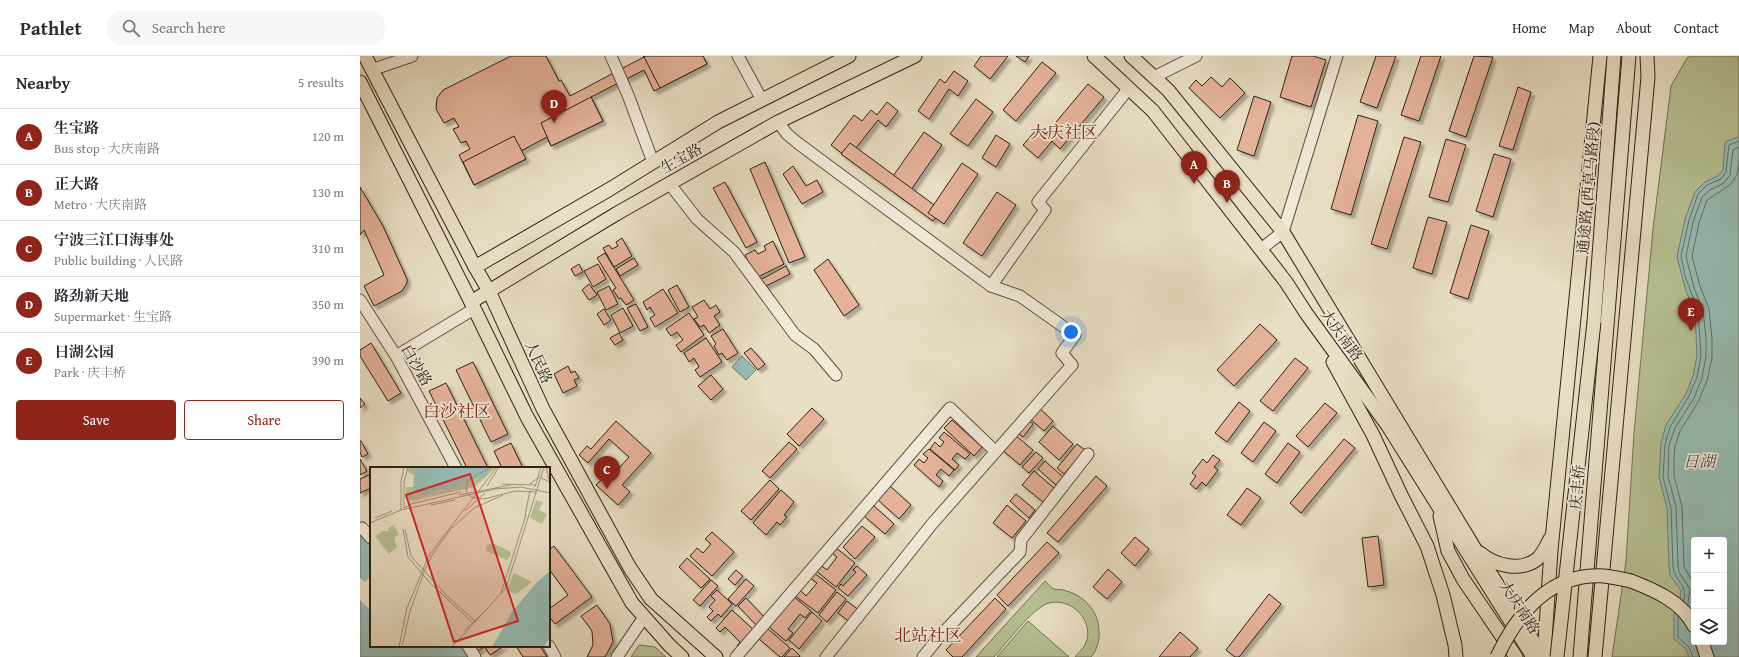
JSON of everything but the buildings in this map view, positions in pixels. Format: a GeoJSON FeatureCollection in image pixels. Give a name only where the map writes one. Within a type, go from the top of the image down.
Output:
{"type":"FeatureCollection","features":[{"type":"Feature","properties":{"kind":"main road","name":"人民路"},"geometry":{"type":"LineString","coordinates":[[365,56],[374,69],[475,267],[489,291],[543,409],[630,568],[651,599],[716,657]]}},
{"type":"Feature","properties":{"kind":"main road","name":"生宝路"},"geometry":{"type":"LineString","coordinates":[[475,267],[718,122],[849,56]]}},
{"type":"Feature","properties":{"kind":"main road","name":"生宝路"},"geometry":{"type":"LineString","coordinates":[[472,305],[489,291],[669,183],[778,122],[915,56]]}},
{"type":"Feature","properties":{"kind":"main road","name":"大庆南路"},"geometry":{"type":"LineString","coordinates":[[1094,56],[1153,111],[1286,282],[1306,313],[1388,426],[1533,657]]}},
{"type":"Feature","properties":{"kind":"main road","name":"大庆南路"},"geometry":{"type":"LineString","coordinates":[[1131,56],[1168,90],[1283,232],[1475,549],[1544,657]]}},
{"type":"Feature","properties":{"kind":"main road"},"geometry":{"type":"LineString","coordinates":[[1544,657],[1553,534],[1600,56]]}},
{"type":"Feature","properties":{"kind":"main road","name":"通途路 (西草马路段)"},"geometry":{"type":"LineString","coordinates":[[1600,321],[1602,210],[1611,112],[1614,56]]}},
{"type":"Feature","properties":{"kind":"main road","name":"通途路 (西草马路段)"},"geometry":{"type":"LineString","coordinates":[[1600,321],[1629,56]]}},
{"type":"Feature","properties":{"kind":"main road"},"geometry":{"type":"LineString","coordinates":[[1595,657],[1648,77],[1646,56]]}},
{"type":"Feature","properties":{"kind":"main road"},"geometry":{"type":"LineString","coordinates":[[360,82],[527,417],[632,603],[670,646],[682,657]]}},
{"type":"Feature","properties":{"kind":"main road"},"geometry":{"type":"LineString","coordinates":[[1306,313],[1373,435],[1427,546],[1443,595],[1455,645],[1456,657]]}},
{"type":"Feature","properties":{"kind":"main road","name":"庆丰桥"},"geometry":{"type":"LineString","coordinates":[[1557,657],[1600,321]]}},
{"type":"Feature","properties":{"kind":"main road","name":"庆丰桥"},"geometry":{"type":"LineString","coordinates":[[1580,657],[1600,321]]}},
{"type":"Feature","properties":{"kind":"main road"},"geometry":{"type":"LineString","coordinates":[[1438,506],[1448,551],[1463,579],[1516,657]]}},
{"type":"Feature","properties":{"kind":"main road"},"geometry":{"type":"LineString","coordinates":[[1475,549],[1488,560],[1504,565],[1514,566],[1528,564],[1536,560],[1544,551],[1553,534]]}},
{"type":"Feature","properties":{"kind":"main road"},"geometry":{"type":"LineString","coordinates":[[1497,657],[1508,634],[1520,617],[1536,599],[1552,588],[1579,578],[1604,576],[1631,581],[1656,591],[1677,605],[1691,620]]}},
{"type":"Feature","properties":{"kind":"main road"},"geometry":{"type":"LineString","coordinates":[[1703,645],[1707,657]]}},
{"type":"Feature","properties":{"kind":"street"},"geometry":{"type":"LineString","coordinates":[[374,69],[412,56]]}},
{"type":"Feature","properties":{"kind":"street"},"geometry":{"type":"LineString","coordinates":[[610,56],[628,95],[653,162]]}},
{"type":"Feature","properties":{"kind":"street"},"geometry":{"type":"LineString","coordinates":[[738,56],[762,100]]}},
{"type":"Feature","properties":{"kind":"street"},"geometry":{"type":"LineString","coordinates":[[1154,77],[1196,56]]}},
{"type":"Feature","properties":{"kind":"street"},"geometry":{"type":"LineString","coordinates":[[1261,249],[1283,232],[1337,56]]}},
{"type":"Feature","properties":{"kind":"street"},"geometry":{"type":"LineString","coordinates":[[991,286],[1045,210],[1038,202],[1128,88]]}},
{"type":"Feature","properties":{"kind":"street"},"geometry":{"type":"LineString","coordinates":[[778,122],[787,134],[799,144],[991,286],[1020,296],[1075,335],[1062,353],[1072,365],[932,524],[826,657]]}},
{"type":"Feature","properties":{"kind":"street"},"geometry":{"type":"LineString","coordinates":[[669,183],[697,219],[734,252],[795,335],[814,349],[836,375]]}},
{"type":"Feature","properties":{"kind":"street","name":"白沙路"},"geometry":{"type":"LineString","coordinates":[[360,300],[396,356],[455,467]]}},
{"type":"Feature","properties":{"kind":"street"},"geometry":{"type":"LineString","coordinates":[[396,356],[472,305]]}},
{"type":"Feature","properties":{"kind":"street"},"geometry":{"type":"LineString","coordinates":[[736,657],[950,408],[995,451]]}},
{"type":"Feature","properties":{"kind":"street"},"geometry":{"type":"LineString","coordinates":[[923,657],[940,636],[1020,552],[1021,540],[1088,454]]}},
{"type":"Feature","properties":{"kind":"street"},"geometry":{"type":"LineString","coordinates":[[360,529],[362,528],[370,537]]}},
{"type":"Feature","properties":{"kind":"street"},"geometry":{"type":"LineString","coordinates":[[617,657],[644,617]]}},
{"type":"Feature","properties":{"kind":"street"},"geometry":{"type":"LineString","coordinates":[[469,647],[475,657]]}},
{"type":"Feature","properties":{"kind":"street"},"geometry":{"type":"LineString","coordinates":[[550,647],[555,657]]}},
{"type":"Feature","properties":{"kind":"green space"},"geometry":{"type":"Polygon","coordinates":[[[1691,56],[1739,56],[1739,657],[1612,657],[1626,561],[1634,433],[1653,229],[1671,86],[1687,58],[1691,56]]]}},
{"type":"Feature","properties":{"kind":"green space"},"geometry":{"type":"Polygon","coordinates":[[[1045,581],[1054,589],[1077,595],[1093,610],[1098,624],[1099,634],[1096,648],[1091,657],[1075,657],[1085,645],[1088,637],[1085,620],[1074,608],[1058,602],[1049,603],[1035,611],[994,657],[976,657],[1045,581]]]}},
{"type":"Feature","properties":{"kind":"green space"},"geometry":{"type":"Polygon","coordinates":[[[1028,621],[1069,657],[997,657],[1028,621]]]}},
{"type":"Feature","properties":{"kind":"green space"},"geometry":{"type":"Polygon","coordinates":[[[639,645],[655,647],[666,657],[631,657],[639,645]]]}},
{"type":"Feature","properties":{"kind":"water","name":"日湖"},"geometry":{"type":"Polygon","coordinates":[[[1739,137],[1739,657],[1689,657],[1686,649],[1674,639],[1674,614],[1680,599],[1681,591],[1670,575],[1669,568],[1667,508],[1659,477],[1661,443],[1666,425],[1686,394],[1693,376],[1697,356],[1695,312],[1686,291],[1677,257],[1685,219],[1695,192],[1705,182],[1718,176],[1723,170],[1725,143],[1739,137]]]}},
{"type":"Feature","properties":{"kind":"water"},"geometry":{"type":"Polygon","coordinates":[[[742,356],[756,370],[746,380],[732,367],[742,356]]]}},
{"type":"Feature","properties":{"kind":"water"},"geometry":{"type":"Polygon","coordinates":[[[360,535],[370,545],[370,647],[464,647],[470,657],[360,657],[360,535]]]}},
{"type":"Feature","properties":{"kind":"pier"},"geometry":{"type":"Polygon","coordinates":[[[370,577],[370,610],[360,600],[360,578],[365,582],[370,577]]]}},
{"type":"Feature","properties":{"kind":"place","name":"路劲新天地"},"geometry":{"type":"Point","coordinates":[554,123]}},
{"type":"Feature","properties":{"kind":"place","name":"生宝路"},"geometry":{"type":"Point","coordinates":[1194,184]}},
{"type":"Feature","properties":{"kind":"place","name":"正大路"},"geometry":{"type":"Point","coordinates":[1227,203]}},
{"type":"Feature","properties":{"kind":"place","name":"日湖公园"},"geometry":{"type":"Point","coordinates":[1691,331]}},
{"type":"Feature","properties":{"kind":"place","name":"宁波三江口海事处"},"geometry":{"type":"Point","coordinates":[607,489]}},
{"type":"Feature","properties":{"kind":"district","name":"大庆社区"},"geometry":{"type":"Point","coordinates":[1064,131]}},
{"type":"Feature","properties":{"kind":"district","name":"白沙社区"},"geometry":{"type":"Point","coordinates":[457,410]}},
{"type":"Feature","properties":{"kind":"district","name":"北站社区"},"geometry":{"type":"Point","coordinates":[928,634]}}]}
